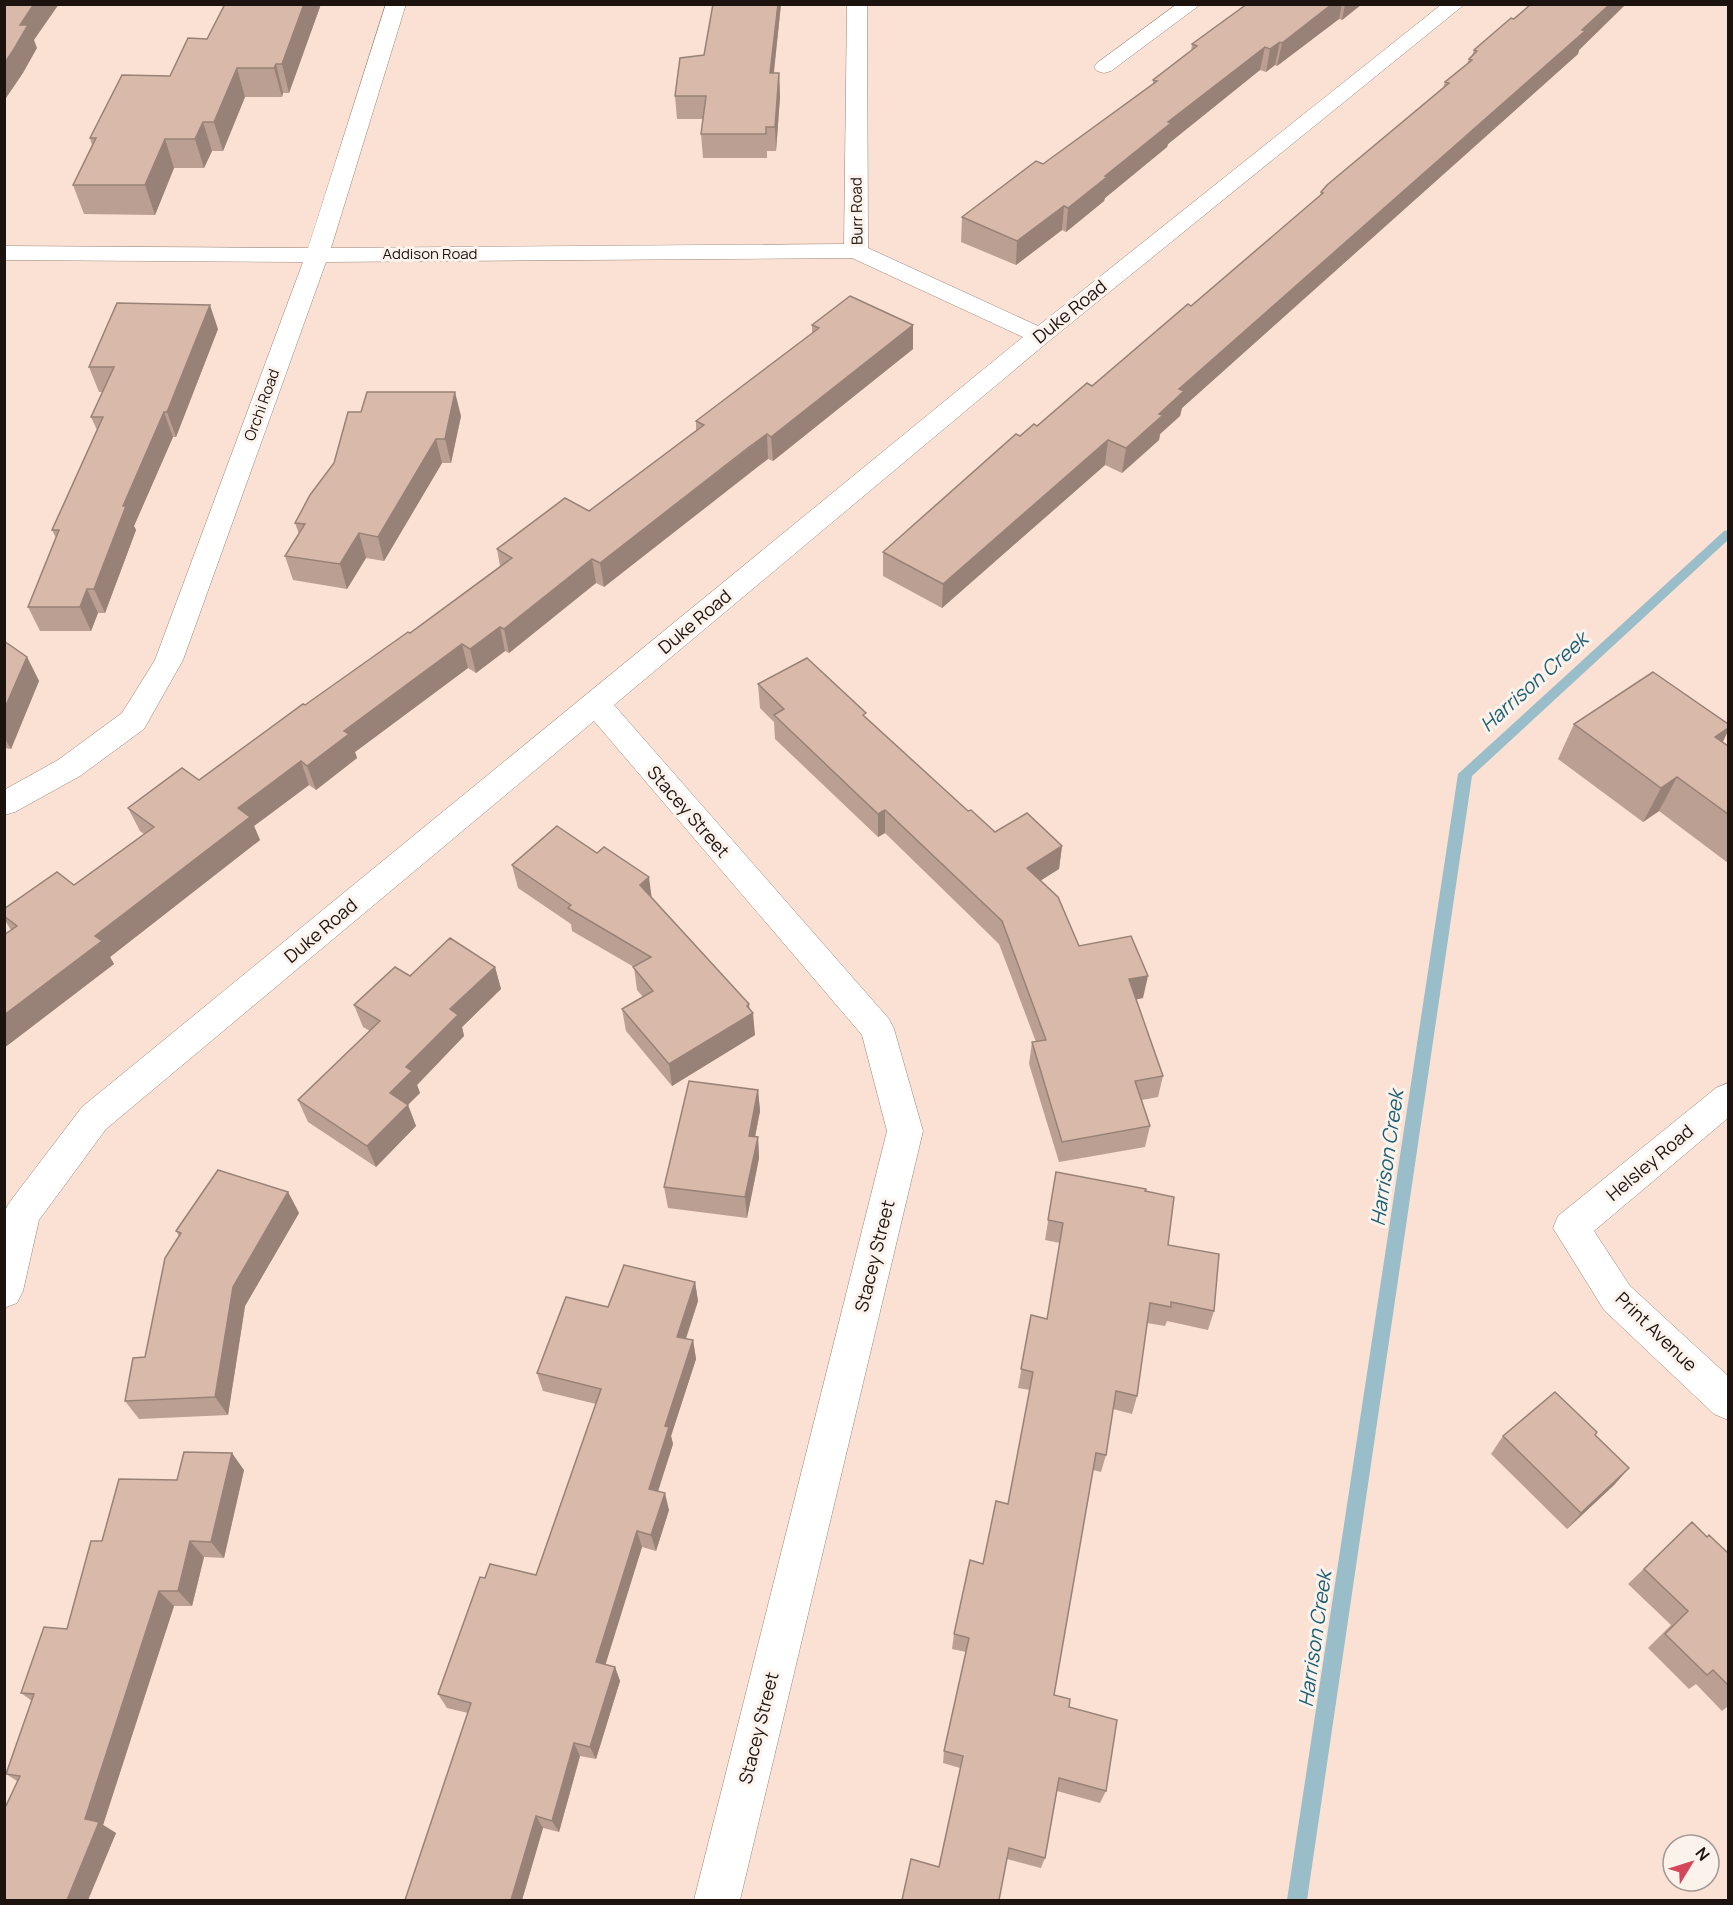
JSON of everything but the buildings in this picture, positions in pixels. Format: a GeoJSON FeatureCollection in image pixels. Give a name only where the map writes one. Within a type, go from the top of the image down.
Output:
{"type":"FeatureCollection","features":[{"type":"Feature","properties":{"kind":"street","name":"Orchi Road"},"geometry":{"type":"LineString","coordinates":[[4,804],[69,768],[133,721],[169,660],[317,255],[396,4]]}},
{"type":"Feature","properties":{"kind":"street","name":"Burr Road"},"geometry":{"type":"LineString","coordinates":[[856,4],[856,251],[1041,336]]}},
{"type":"Feature","properties":{"kind":"street"},"geometry":{"type":"LineString","coordinates":[[1104,67],[1191,4]]}},
{"type":"Feature","properties":{"kind":"street","name":"Duke Road"},"geometry":{"type":"LineString","coordinates":[[4,1291],[22,1214],[94,1118],[1041,336],[1455,4]]}},
{"type":"Feature","properties":{"kind":"street","name":"Addison Road"},"geometry":{"type":"LineString","coordinates":[[4,253],[317,255],[856,251]]}},
{"type":"Feature","properties":{"kind":"street","name":"Stacey Street"},"geometry":{"type":"LineString","coordinates":[[596,704],[877,1029],[905,1131],[717,1900]]}},
{"type":"Feature","properties":{"kind":"street","name":"Helsley Road"},"geometry":{"type":"LineString","coordinates":[[1571,1228],[1728,1098]]}},
{"type":"Feature","properties":{"kind":"street","name":"Print Avenue"},"geometry":{"type":"LineString","coordinates":[[1571,1228],[1617,1298],[1728,1401]]}},
{"type":"Feature","properties":{"kind":"waterway","name":"Harrison Creek"},"geometry":{"type":"LineString","coordinates":[[1297,1900],[1465,774],[1728,534]]}}]}
